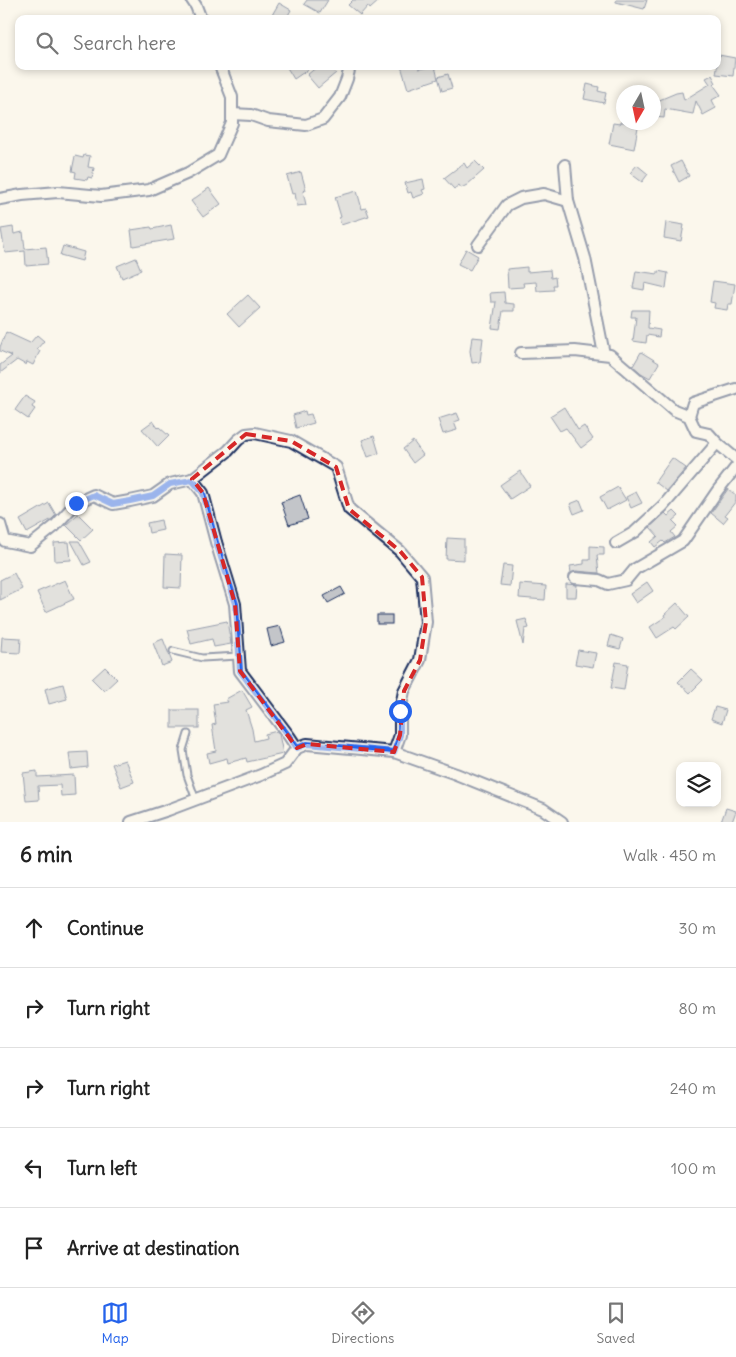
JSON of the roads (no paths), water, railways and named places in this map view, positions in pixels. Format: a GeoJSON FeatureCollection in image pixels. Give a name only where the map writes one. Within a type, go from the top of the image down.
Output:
{"type":"FeatureCollection","features":[{"type":"Feature","properties":{"kind":"street"},"geometry":{"type":"LineString","coordinates":[[192,0],[199,15]]}},
{"type":"Feature","properties":{"kind":"street"},"geometry":{"type":"LineString","coordinates":[[0,199],[58,192],[100,196],[149,190],[188,173],[218,155],[232,123],[232,97],[222,70]]}},
{"type":"Feature","properties":{"kind":"street"},"geometry":{"type":"LineString","coordinates":[[232,114],[251,115],[268,120],[306,125],[323,118],[340,97],[349,70]]}},
{"type":"Feature","properties":{"kind":"street"},"geometry":{"type":"LineString","coordinates":[[565,165],[568,201],[585,258],[604,354]]}},
{"type":"Feature","properties":{"kind":"street"},"geometry":{"type":"LineString","coordinates":[[478,246],[508,205],[521,198],[544,194],[568,201]]}},
{"type":"Feature","properties":{"kind":"street"},"geometry":{"type":"LineString","coordinates":[[521,353],[575,352],[610,355],[674,410],[688,416],[696,431],[709,434],[736,459]]}},
{"type":"Feature","properties":{"kind":"street"},"geometry":{"type":"LineString","coordinates":[[688,416],[693,403],[736,389]]}},
{"type":"Feature","properties":{"kind":"street"},"geometry":{"type":"LineString","coordinates":[[0,524],[2,543],[30,546],[55,526],[76,503],[94,495],[113,504],[153,496],[170,484],[192,480],[246,434],[255,433],[291,441],[336,467],[350,509],[400,551],[422,577],[426,622],[420,660],[404,691],[400,711],[400,735],[394,752]]}},
{"type":"Feature","properties":{"kind":"street"},"geometry":{"type":"LineString","coordinates":[[616,544],[635,532],[663,506],[717,443]]}},
{"type":"Feature","properties":{"kind":"street"},"geometry":{"type":"LineString","coordinates":[[575,578],[599,580],[608,584],[626,580],[635,569],[683,541],[736,467]]}},
{"type":"Feature","properties":{"kind":"street"},"geometry":{"type":"LineString","coordinates":[[192,480],[203,493],[216,542],[236,604],[240,671],[297,748]]}},
{"type":"Feature","properties":{"kind":"street"},"geometry":{"type":"LineString","coordinates":[[131,822],[196,800],[285,764],[297,748],[307,744],[394,752],[456,774],[543,809],[562,822]]}},
{"type":"Feature","properties":{"kind":"lane"},"geometry":{"type":"LineString","coordinates":[[173,651],[202,658],[239,656]]}},
{"type":"Feature","properties":{"kind":"lane"},"geometry":{"type":"LineString","coordinates":[[188,734],[183,750],[187,775],[196,800]]}}]}
